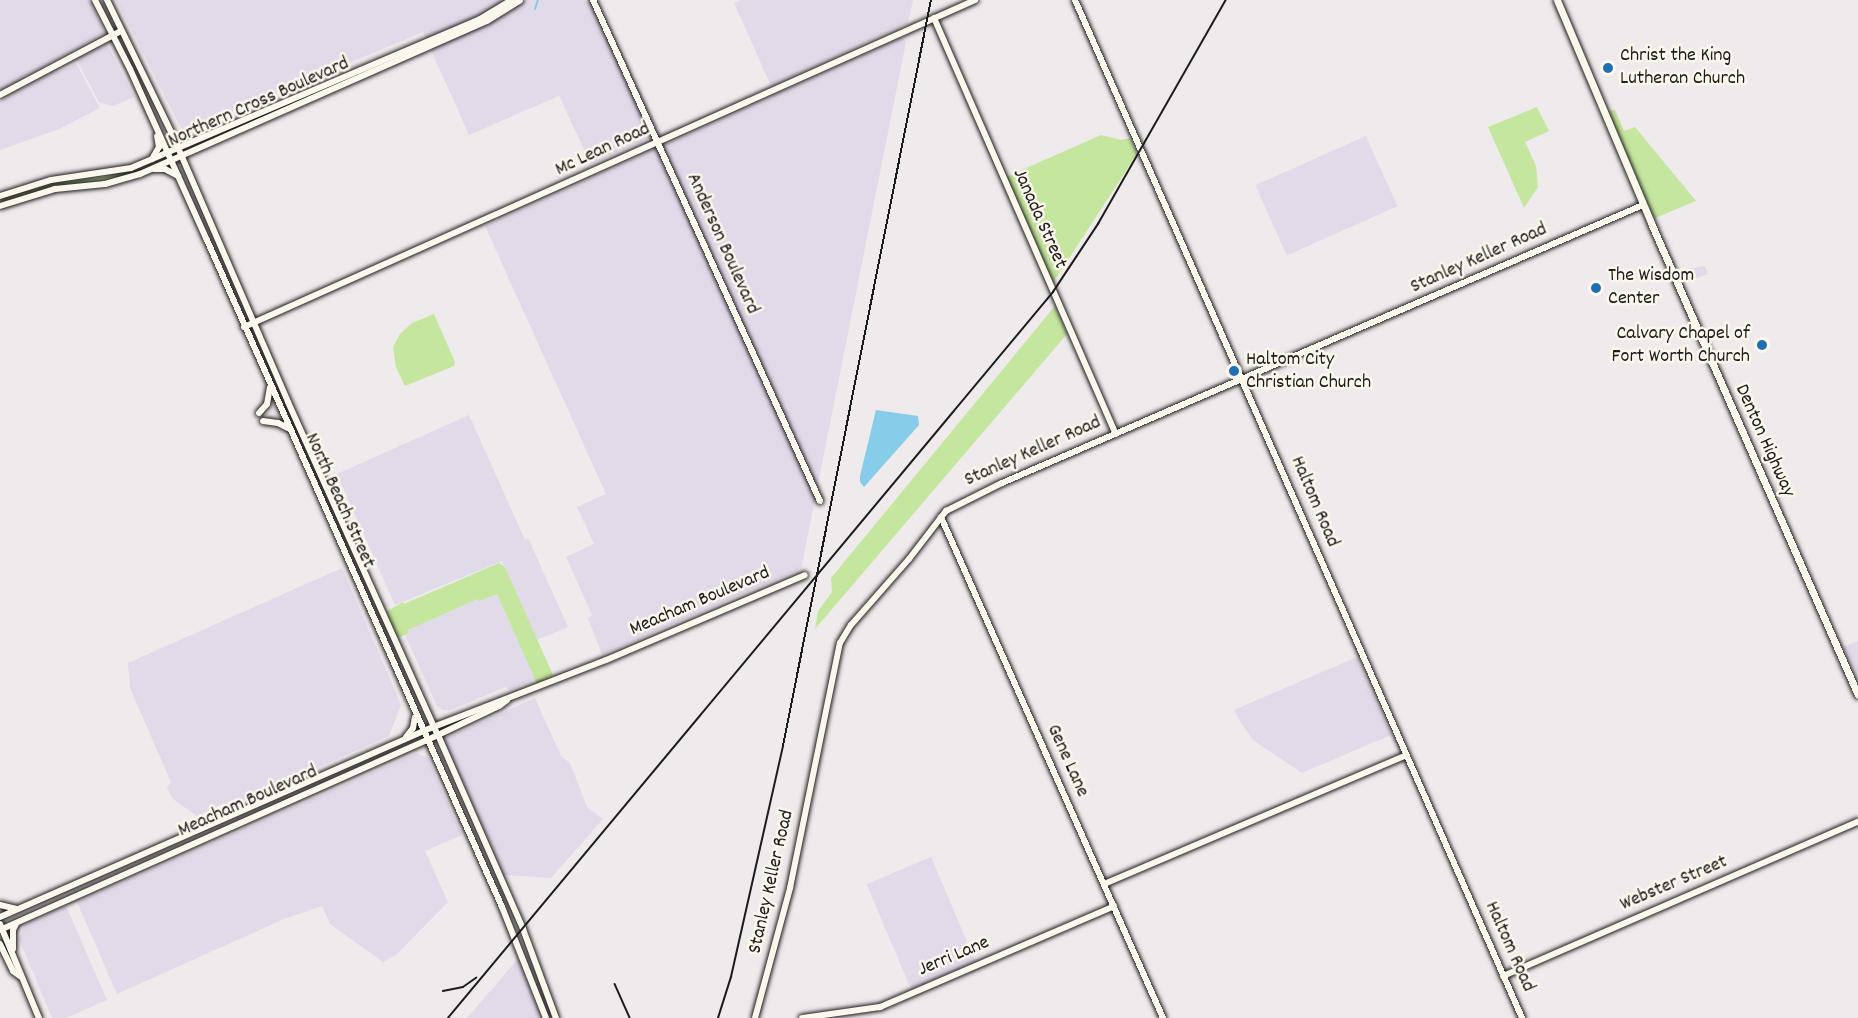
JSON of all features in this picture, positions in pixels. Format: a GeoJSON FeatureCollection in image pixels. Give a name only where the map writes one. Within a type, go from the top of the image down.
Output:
{"type":"FeatureCollection","features":[{"type":"Feature","properties":{"kind":"main road","name":"North Beach Street"},"geometry":{"type":"LineString","coordinates":[[95,0],[168,153],[506,918],[546,1018]]}},
{"type":"Feature","properties":{"kind":"main road","name":"North Beach Street"},"geometry":{"type":"LineString","coordinates":[[107,0],[173,136],[438,735],[523,929],[556,1018]]}},
{"type":"Feature","properties":{"kind":"main road","name":"Northern Cross Boulevard"},"geometry":{"type":"LineString","coordinates":[[0,206],[56,189],[117,181],[181,157],[336,83],[494,13],[512,0]]}},
{"type":"Feature","properties":{"kind":"main road","name":"Northern Cross Boulevard"},"geometry":{"type":"LineString","coordinates":[[0,196],[51,180],[120,171],[153,159],[487,21],[520,0]]}},
{"type":"Feature","properties":{"kind":"main road","name":"Anderson Boulevard"},"geometry":{"type":"LineString","coordinates":[[593,0],[820,501]]}},
{"type":"Feature","properties":{"kind":"main road","name":"Mc Lean Road"},"geometry":{"type":"LineString","coordinates":[[244,327],[975,0]]}},
{"type":"Feature","properties":{"kind":"main road","name":"Haltom Road"},"geometry":{"type":"LineString","coordinates":[[1076,0],[1522,1018]]}},
{"type":"Feature","properties":{"kind":"main road","name":"Denton Highway"},"geometry":{"type":"LineString","coordinates":[[1557,0],[1643,205],[1858,695]]}},
{"type":"Feature","properties":{"kind":"main road","name":"Janada Street"},"geometry":{"type":"LineString","coordinates":[[934,18],[1116,434]]}},
{"type":"Feature","properties":{"kind":"main road"},"geometry":{"type":"LineString","coordinates":[[0,95],[121,31]]}},
{"type":"Feature","properties":{"kind":"main road"},"geometry":{"type":"LineString","coordinates":[[153,159],[159,147],[154,123]]}},
{"type":"Feature","properties":{"kind":"main road"},"geometry":{"type":"LineString","coordinates":[[173,136],[184,141],[199,139]]}},
{"type":"Feature","properties":{"kind":"main road"},"geometry":{"type":"LineString","coordinates":[[188,173],[188,163],[198,149]]}},
{"type":"Feature","properties":{"kind":"main road"},"geometry":{"type":"LineString","coordinates":[[151,169],[165,169],[178,176]]}},
{"type":"Feature","properties":{"kind":"main road","name":"Stanley Keller Road"},"geometry":{"type":"LineString","coordinates":[[754,1018],[790,888],[840,643],[851,624],[909,559],[950,508],[963,500],[1643,205]]}},
{"type":"Feature","properties":{"kind":"main road"},"geometry":{"type":"LineString","coordinates":[[270,386],[267,405],[259,413],[278,404]]}},
{"type":"Feature","properties":{"kind":"main road"},"geometry":{"type":"LineString","coordinates":[[282,413],[263,421],[278,423],[289,429]]}},
{"type":"Feature","properties":{"kind":"main road","name":"Gene Lane"},"geometry":{"type":"LineString","coordinates":[[941,517],[1163,1018]]}},
{"type":"Feature","properties":{"kind":"main road","name":"Meacham Boulevard"},"geometry":{"type":"LineString","coordinates":[[0,917],[434,726],[508,699],[805,575]]}},
{"type":"Feature","properties":{"kind":"main road"},"geometry":{"type":"LineString","coordinates":[[386,647],[395,642]]}},
{"type":"Feature","properties":{"kind":"main road","name":"Meacham Boulevard"},"geometry":{"type":"LineString","coordinates":[[1,928],[410,748],[499,706],[508,699]]}},
{"type":"Feature","properties":{"kind":"main road"},"geometry":{"type":"LineString","coordinates":[[406,738],[414,723],[414,710]]}},
{"type":"Feature","properties":{"kind":"main road"},"geometry":{"type":"LineString","coordinates":[[410,748],[423,748],[434,756]]}},
{"type":"Feature","properties":{"kind":"main road"},"geometry":{"type":"LineString","coordinates":[[1104,884],[1406,755]]}},
{"type":"Feature","properties":{"kind":"main road"},"geometry":{"type":"LineString","coordinates":[[460,813],[470,808]]}},
{"type":"Feature","properties":{"kind":"main road"},"geometry":{"type":"LineString","coordinates":[[214,821],[219,832]]}},
{"type":"Feature","properties":{"kind":"main road","name":"Webster Street"},"geometry":{"type":"LineString","coordinates":[[1503,976],[1858,822]]}},
{"type":"Feature","properties":{"kind":"main road"},"geometry":{"type":"LineString","coordinates":[[471,839],[482,835]]}},
{"type":"Feature","properties":{"kind":"main road"},"geometry":{"type":"LineString","coordinates":[[0,905],[18,909]]}},
{"type":"Feature","properties":{"kind":"main road","name":"Jerri Lane"},"geometry":{"type":"LineString","coordinates":[[802,1018],[880,1007],[1114,906]]}},
{"type":"Feature","properties":{"kind":"main road"},"geometry":{"type":"LineString","coordinates":[[13,952],[13,930],[17,922]]}},
{"type":"Feature","properties":{"kind":"main road"},"geometry":{"type":"LineString","coordinates":[[1,928],[39,1018]]}},
{"type":"Feature","properties":{"kind":"main road"},"geometry":{"type":"LineString","coordinates":[[0,946],[13,971],[20,976]]}},
{"type":"Feature","properties":{"kind":"shaded area"},"geometry":{"type":"Polygon","coordinates":[[[0,0],[90,0],[104,33],[0,90],[0,0]]]}},
{"type":"Feature","properties":{"kind":"shaded area"},"geometry":{"type":"Polygon","coordinates":[[[116,0],[596,0],[661,133],[591,164],[559,96],[469,135],[423,32],[183,132],[116,0]]]}},
{"type":"Feature","properties":{"kind":"shaded area"},"geometry":{"type":"Polygon","coordinates":[[[741,0],[913,0],[908,23],[771,86],[734,3],[741,0]]]}},
{"type":"Feature","properties":{"kind":"shaded area"},"geometry":{"type":"Polygon","coordinates":[[[902,38],[906,42],[801,569],[602,655],[588,618],[592,615],[566,557],[594,544],[577,507],[606,494],[485,226],[902,38]]]}},
{"type":"Feature","properties":{"kind":"shaded area"},"geometry":{"type":"Polygon","coordinates":[[[107,44],[134,97],[113,106],[99,102],[76,59],[107,44]]]}},
{"type":"Feature","properties":{"kind":"shaded area"},"geometry":{"type":"Polygon","coordinates":[[[76,63],[100,108],[59,129],[0,150],[0,101],[57,70],[59,72],[76,63]]]}},
{"type":"Feature","properties":{"kind":"shaded area"},"geometry":{"type":"Polygon","coordinates":[[[1366,136],[1397,206],[1287,256],[1255,185],[1366,136]]]}},
{"type":"Feature","properties":{"kind":"shaded area"},"geometry":{"type":"Polygon","coordinates":[[[1705,266],[1708,274],[1684,282],[1679,270],[1705,266]]]}},
{"type":"Feature","properties":{"kind":"shaded area"},"geometry":{"type":"Polygon","coordinates":[[[469,415],[525,540],[528,538],[568,627],[537,640],[502,561],[395,605],[337,474],[469,415]]]}},
{"type":"Feature","properties":{"kind":"shaded area"},"geometry":{"type":"Polygon","coordinates":[[[342,568],[401,705],[389,736],[228,807],[222,804],[197,816],[173,799],[167,788],[171,782],[130,688],[128,663],[342,568]]]}},
{"type":"Feature","properties":{"kind":"shaded area"},"geometry":{"type":"Polygon","coordinates":[[[497,594],[535,679],[510,690],[505,687],[451,710],[443,710],[437,706],[405,635],[409,633],[408,630],[478,599],[479,601],[497,594]]]}},
{"type":"Feature","properties":{"kind":"shaded area"},"geometry":{"type":"Polygon","coordinates":[[[1858,641],[1858,677],[1843,647],[1858,641]]]}},
{"type":"Feature","properties":{"kind":"shaded area"},"geometry":{"type":"Polygon","coordinates":[[[1357,657],[1391,735],[1302,773],[1253,740],[1234,710],[1357,657]]]}},
{"type":"Feature","properties":{"kind":"shaded area"},"geometry":{"type":"Polygon","coordinates":[[[535,698],[561,756],[570,763],[587,807],[603,819],[551,878],[504,875],[444,739],[535,698]]]}},
{"type":"Feature","properties":{"kind":"shaded area"},"geometry":{"type":"Polygon","coordinates":[[[417,753],[428,758],[462,835],[425,851],[448,902],[396,955],[383,962],[330,924],[322,906],[284,919],[117,994],[77,902],[417,753]]]}},
{"type":"Feature","properties":{"kind":"shaded area"},"geometry":{"type":"Polygon","coordinates":[[[931,857],[976,962],[911,989],[867,884],[931,857]]]}},
{"type":"Feature","properties":{"kind":"shaded area"},"geometry":{"type":"Polygon","coordinates":[[[66,906],[107,1000],[66,1018],[52,1018],[19,939],[25,925],[66,906]]]}},
{"type":"Feature","properties":{"kind":"shaded area"},"geometry":{"type":"Polygon","coordinates":[[[518,959],[541,1018],[467,1018],[518,959]]]}},
{"type":"Feature","properties":{"kind":"green space"},"geometry":{"type":"Polygon","coordinates":[[[1537,107],[1549,131],[1525,142],[1536,166],[1538,187],[1524,208],[1488,127],[1537,107]]]}},
{"type":"Feature","properties":{"kind":"green space"},"geometry":{"type":"Polygon","coordinates":[[[1615,110],[1624,131],[1635,127],[1696,201],[1655,218],[1652,216],[1610,116],[1610,111],[1615,110]]]}},
{"type":"Feature","properties":{"kind":"green space"},"geometry":{"type":"Polygon","coordinates":[[[1101,135],[1121,140],[1130,138],[1137,154],[1053,283],[1006,177],[1101,135]]]}},
{"type":"Feature","properties":{"kind":"green space"},"geometry":{"type":"Polygon","coordinates":[[[163,159],[117,178],[46,189],[0,204],[0,199],[46,184],[108,176],[163,159]]]}},
{"type":"Feature","properties":{"kind":"green space"},"geometry":{"type":"Polygon","coordinates":[[[1055,306],[1067,334],[815,629],[818,611],[832,592],[831,578],[1055,306]]]}},
{"type":"Feature","properties":{"kind":"green space"},"geometry":{"type":"Polygon","coordinates":[[[434,314],[455,362],[454,366],[405,386],[396,367],[393,347],[400,334],[412,323],[434,314]]]}},
{"type":"Feature","properties":{"kind":"green space"},"geometry":{"type":"Polygon","coordinates":[[[499,563],[505,567],[553,675],[537,684],[497,594],[479,601],[478,599],[408,630],[409,633],[398,638],[386,612],[403,602],[404,604],[499,563]]]}},
{"type":"Feature","properties":{"kind":"water"},"geometry":{"type":"Polygon","coordinates":[[[876,410],[918,416],[919,425],[864,487],[860,482],[860,476],[876,410]]]}},
{"type":"Feature","properties":{"kind":"waterway"},"geometry":{"type":"LineString","coordinates":[[535,9],[538,0]]}},
{"type":"Feature","properties":{"kind":"railway"},"geometry":{"type":"LineString","coordinates":[[718,1018],[731,977],[783,746],[931,0]]}},
{"type":"Feature","properties":{"kind":"railway"},"geometry":{"type":"LineString","coordinates":[[448,1018],[1053,292],[1098,224],[1226,0]]}},
{"type":"Feature","properties":{"kind":"railway"},"geometry":{"type":"LineString","coordinates":[[443,991],[463,987],[476,978]]}},
{"type":"Feature","properties":{"kind":"railway"},"geometry":{"type":"LineString","coordinates":[[615,984],[630,1018]]}},
{"type":"Feature","properties":{"kind":"place","name":"Christ the King Lutheran Church"},"geometry":{"type":"Point","coordinates":[1608,68]}},
{"type":"Feature","properties":{"kind":"place","name":"The Wisdom Center"},"geometry":{"type":"Point","coordinates":[1596,288]}},
{"type":"Feature","properties":{"kind":"place","name":"Calvary Chapel of Fort Worth Church"},"geometry":{"type":"Point","coordinates":[1762,345]}},
{"type":"Feature","properties":{"kind":"place","name":"Haltom City Christian Church"},"geometry":{"type":"Point","coordinates":[1234,371]}}]}
